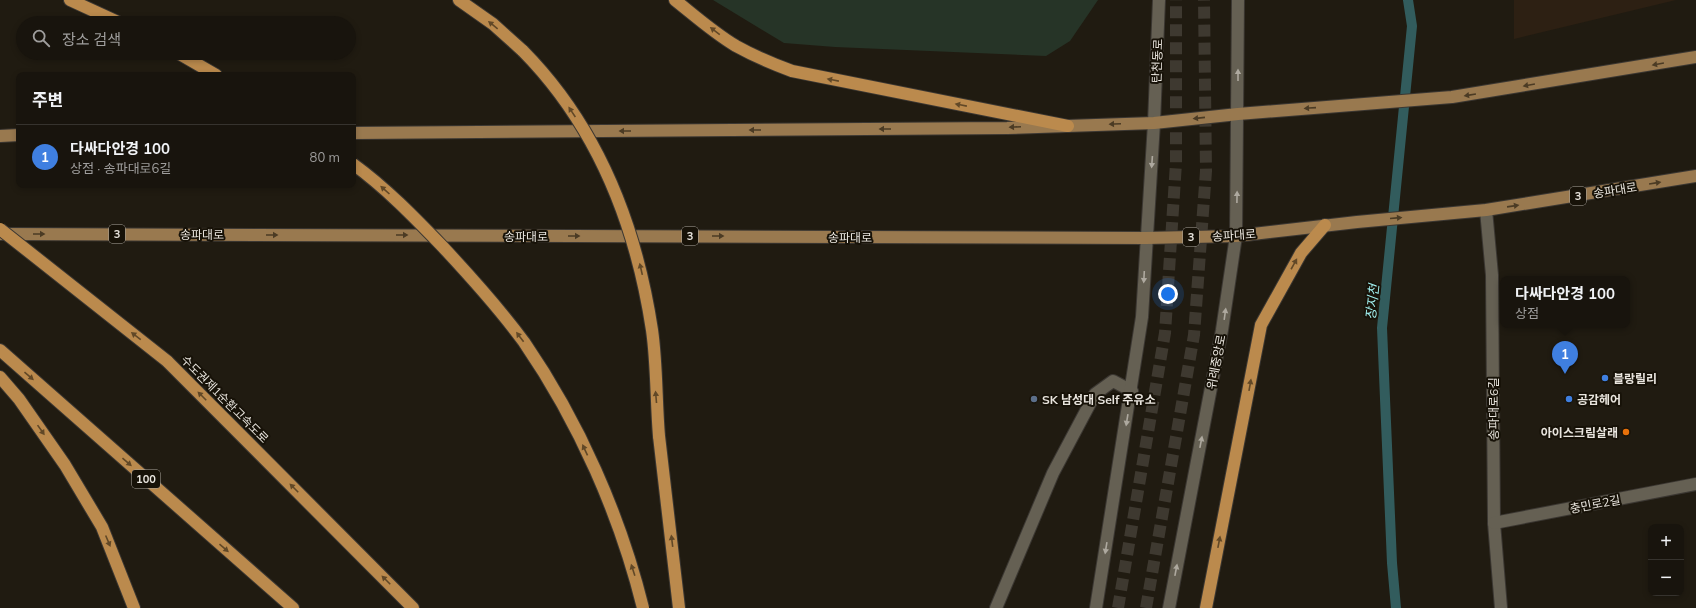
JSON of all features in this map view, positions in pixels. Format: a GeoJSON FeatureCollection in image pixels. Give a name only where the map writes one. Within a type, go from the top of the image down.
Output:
{"type":"FeatureCollection","features":[{"type":"Feature","properties":{"kind":"highway"},"geometry":{"type":"LineString","coordinates":[[70,0],[105,16]]}},
{"type":"Feature","properties":{"kind":"highway"},"geometry":{"type":"LineString","coordinates":[[459,0],[493,24],[545,73],[587,135],[625,215],[636,249],[645,286],[652,332],[660,436],[679,608]]}},
{"type":"Feature","properties":{"kind":"highway"},"geometry":{"type":"LineString","coordinates":[[675,0],[717,34],[736,46],[762,59],[792,71],[1068,126]]}},
{"type":"Feature","properties":{"kind":"highway"},"geometry":{"type":"LineString","coordinates":[[190,60],[211,72]]}},
{"type":"Feature","properties":{"kind":"highway"},"geometry":{"type":"LineString","coordinates":[[356,166],[381,186],[422,225],[476,283],[524,342],[560,402],[603,491],[625,545],[643,608]]}},
{"type":"Feature","properties":{"kind":"highway"},"geometry":{"type":"LineString","coordinates":[[1206,608],[1261,325],[1300,253],[1325,225]]}},
{"type":"Feature","properties":{"kind":"highway","name":"수도권제1순환고속도로"},"geometry":{"type":"LineString","coordinates":[[0,229],[167,361],[413,608]]}},
{"type":"Feature","properties":{"kind":"highway","name":"100"},"geometry":{"type":"LineString","coordinates":[[0,350],[293,608]]}},
{"type":"Feature","properties":{"kind":"highway"},"geometry":{"type":"LineString","coordinates":[[0,377],[19,399],[65,465],[102,527],[134,608]]}},
{"type":"Feature","properties":{"kind":"main road","name":"탄천동로"},"geometry":{"type":"LineString","coordinates":[[1154,123],[1160,0]]}},
{"type":"Feature","properties":{"kind":"main road"},"geometry":{"type":"LineString","coordinates":[[1238,0],[1238,114]]}},
{"type":"Feature","properties":{"kind":"main road"},"geometry":{"type":"LineString","coordinates":[[356,133],[1068,126],[1154,123],[1238,114],[1452,97],[1696,57]]}},
{"type":"Feature","properties":{"kind":"main road","name":"위례중앙로"},"geometry":{"type":"LineString","coordinates":[[1169,608],[1222,330],[1236,236],[1238,114]]}},
{"type":"Feature","properties":{"kind":"main road"},"geometry":{"type":"LineString","coordinates":[[1096,608],[1132,391],[1142,317],[1154,123]]}},
{"type":"Feature","properties":{"kind":"main road"},"geometry":{"type":"LineString","coordinates":[[0,136],[16,135]]}},
{"type":"Feature","properties":{"kind":"main road","name":"송파대로"},"geometry":{"type":"LineString","coordinates":[[0,234],[1146,238],[1236,236],[1325,225],[1486,210],[1696,176]]}},
{"type":"Feature","properties":{"kind":"main road","name":"송파대로6길"},"geometry":{"type":"LineString","coordinates":[[1486,210],[1492,275],[1494,523],[1501,608]]}},
{"type":"Feature","properties":{"kind":"main road"},"geometry":{"type":"LineString","coordinates":[[996,608],[1052,473],[1095,394],[1113,381],[1132,391]]}},
{"type":"Feature","properties":{"kind":"main road","name":"충민로2길"},"geometry":{"type":"LineString","coordinates":[[1494,523],[1696,484]]}},
{"type":"Feature","properties":{"kind":"shaded area"},"geometry":{"type":"Polygon","coordinates":[[[1514,0],[1676,0],[1514,39],[1514,0]]]}},
{"type":"Feature","properties":{"kind":"green space"},"geometry":{"type":"Polygon","coordinates":[[[713,0],[1098,0],[1070,41],[1046,56],[835,47],[784,43],[713,0]]]}},
{"type":"Feature","properties":{"kind":"waterway","name":"장지천"},"geometry":{"type":"LineString","coordinates":[[1396,608],[1392,563],[1382,328],[1412,26],[1408,0]]}},
{"type":"Feature","properties":{"kind":"tunnel"},"geometry":{"type":"LineString","coordinates":[[1118,608],[1165,333],[1176,163],[1176,0]]}},
{"type":"Feature","properties":{"kind":"tunnel"},"geometry":{"type":"LineString","coordinates":[[1146,608],[1194,335],[1206,171],[1204,0]]}},
{"type":"Feature","properties":{"kind":"place","name":"다싸다안경 100"},"geometry":{"type":"Point","coordinates":[1565,374]}},
{"type":"Feature","properties":{"kind":"place","name":"블랑릴리"},"geometry":{"type":"Point","coordinates":[1605,378]}},
{"type":"Feature","properties":{"kind":"place","name":"SK 남성대 Self 주유소"},"geometry":{"type":"Point","coordinates":[1034,399]}},
{"type":"Feature","properties":{"kind":"place","name":"공감헤어"},"geometry":{"type":"Point","coordinates":[1569,399]}},
{"type":"Feature","properties":{"kind":"place","name":"아이스크림살래"},"geometry":{"type":"Point","coordinates":[1626,432]}}]}
